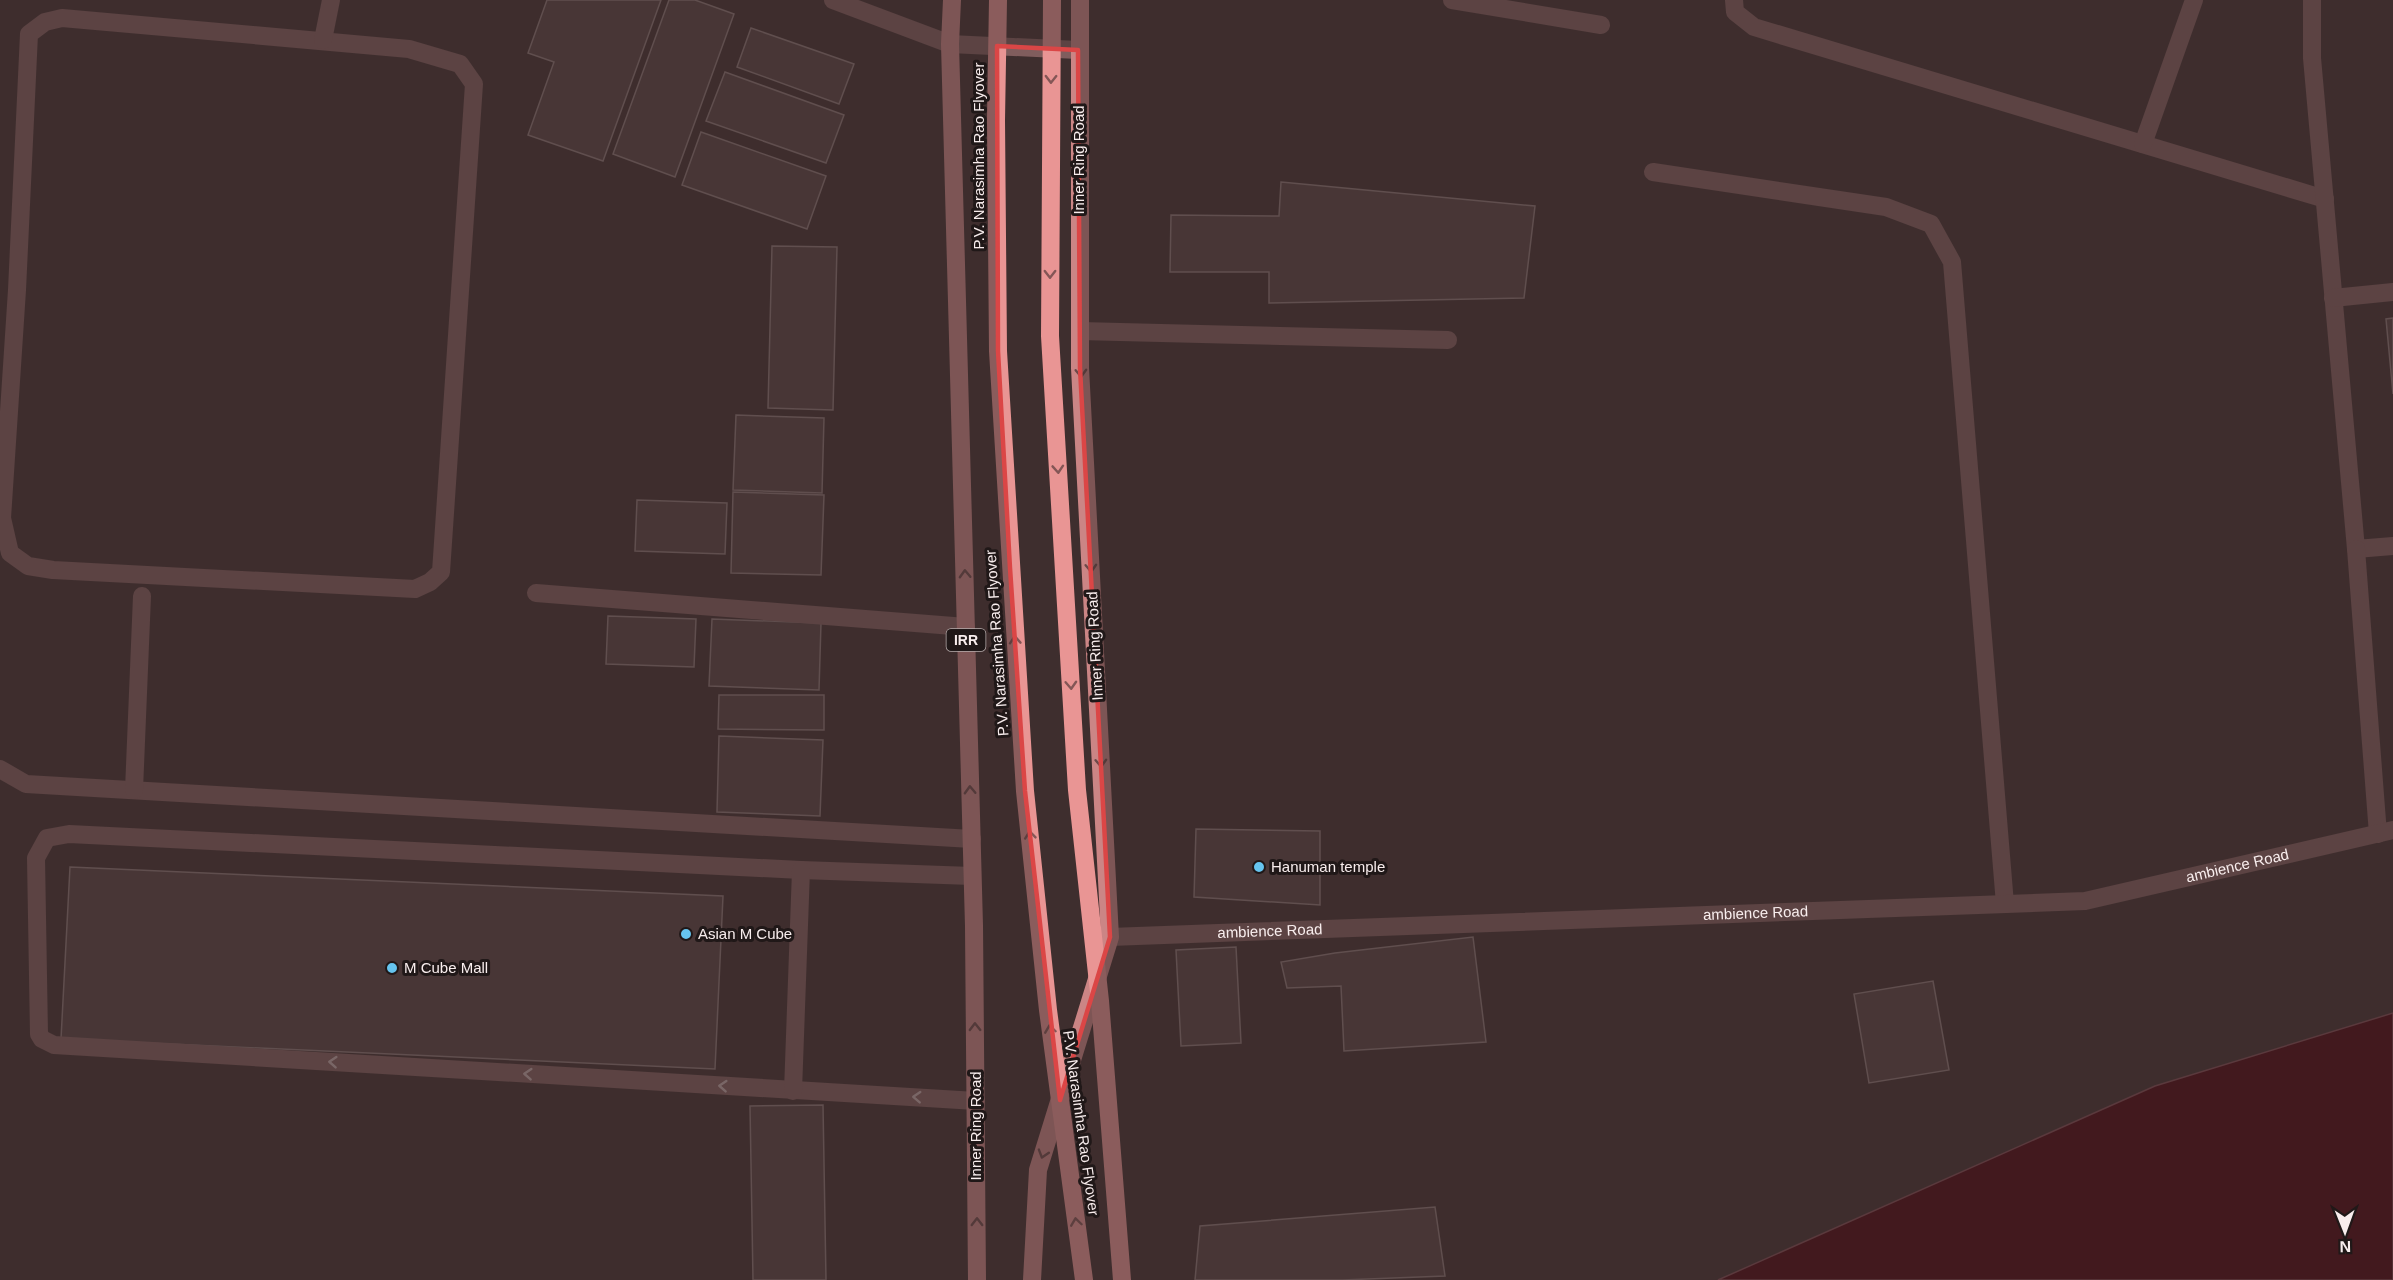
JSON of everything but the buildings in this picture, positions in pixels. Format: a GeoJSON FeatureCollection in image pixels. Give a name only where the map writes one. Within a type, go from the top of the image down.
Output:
{"type":"FeatureCollection","features":[{"type":"Feature","properties":{"kind":"highway","name":"P.V. Narasimha Rao Flyover"},"geometry":{"type":"LineString","coordinates":[[998,0],[998,351],[1023,767],[1048,1010],[1084,1280]]}},
{"type":"Feature","properties":{"kind":"highway","name":"P.V. Narasimha Rao Flyover"},"geometry":{"type":"LineString","coordinates":[[1052,0],[1050,347],[1077,790],[1100,1001],[1122,1280]]}},
{"type":"Feature","properties":{"kind":"main road","name":"Inner Ring Road"},"geometry":{"type":"LineString","coordinates":[[952,0],[950,44],[972,839],[977,1280]]}},
{"type":"Feature","properties":{"kind":"main road","name":"Inner Ring Road"},"geometry":{"type":"LineString","coordinates":[[1032,1280],[1038,1170],[1110,937],[1080,368],[1078,50],[1080,0]]}},
{"type":"Feature","properties":{"kind":"street"},"geometry":{"type":"LineString","coordinates":[[323,40],[331,0]]}},
{"type":"Feature","properties":{"kind":"street"},"geometry":{"type":"LineString","coordinates":[[833,0],[950,44],[1078,50]]}},
{"type":"Feature","properties":{"kind":"street"},"geometry":{"type":"LineString","coordinates":[[1452,0],[1601,25]]}},
{"type":"Feature","properties":{"kind":"street"},"geometry":{"type":"LineString","coordinates":[[1734,0],[1736,12],[1754,27],[2325,199]]}},
{"type":"Feature","properties":{"kind":"street"},"geometry":{"type":"LineString","coordinates":[[2143,144],[2194,0]]}},
{"type":"Feature","properties":{"kind":"street"},"geometry":{"type":"LineString","coordinates":[[2312,0],[2312,58],[2333,298],[2356,549],[2386,832]]}},
{"type":"Feature","properties":{"kind":"street"},"geometry":{"type":"LineString","coordinates":[[62,18],[323,40],[409,49],[460,64],[474,84],[441,572],[430,582],[416,589],[53,570],[28,566],[10,553],[2,518],[17,290],[29,34],[45,22],[62,18]]}},
{"type":"Feature","properties":{"kind":"street"},"geometry":{"type":"LineString","coordinates":[[1653,172],[1886,207],[1931,224],[1952,262],[2005,904]]}},
{"type":"Feature","properties":{"kind":"street"},"geometry":{"type":"LineString","coordinates":[[2333,298],[2393,292]]}},
{"type":"Feature","properties":{"kind":"street"},"geometry":{"type":"LineString","coordinates":[[1080,331],[1448,340]]}},
{"type":"Feature","properties":{"kind":"street"},"geometry":{"type":"LineString","coordinates":[[2356,549],[2393,546]]}},
{"type":"Feature","properties":{"kind":"street"},"geometry":{"type":"LineString","coordinates":[[536,593],[966,627]]}},
{"type":"Feature","properties":{"kind":"street"},"geometry":{"type":"LineString","coordinates":[[134,790],[142,596]]}},
{"type":"Feature","properties":{"kind":"street"},"geometry":{"type":"LineString","coordinates":[[0,769],[26,784],[972,839]]}},
{"type":"Feature","properties":{"kind":"street","name":"ambience Road"},"geometry":{"type":"LineString","coordinates":[[1110,937],[2085,901],[2386,832]]}},
{"type":"Feature","properties":{"kind":"street"},"geometry":{"type":"LineString","coordinates":[[972,876],[801,870],[69,834],[47,838],[36,858],[39,1034],[42,1039],[54,1045],[976,1101]]}},
{"type":"Feature","properties":{"kind":"street"},"geometry":{"type":"LineString","coordinates":[[793,1091],[801,870]]}},
{"type":"Feature","properties":{"kind":"highlighted area"},"geometry":{"type":"Polygon","coordinates":[[[997,46],[1078,50],[1080,368],[1110,937],[1060,1100],[1025,791],[1010,568],[998,351],[997,46]]]}},
{"type":"Feature","properties":{"kind":"shaded area"},"geometry":{"type":"Polygon","coordinates":[[[2393,1013],[2393,1280],[1718,1280],[2155,1086],[2393,1013]]]}},
{"type":"Feature","properties":{"kind":"place","name":"Hanuman temple"},"geometry":{"type":"Point","coordinates":[1259,867]}},
{"type":"Feature","properties":{"kind":"place","name":"Asian M Cube"},"geometry":{"type":"Point","coordinates":[686,934]}},
{"type":"Feature","properties":{"kind":"place","name":"M Cube Mall"},"geometry":{"type":"Point","coordinates":[392,968]}}]}
